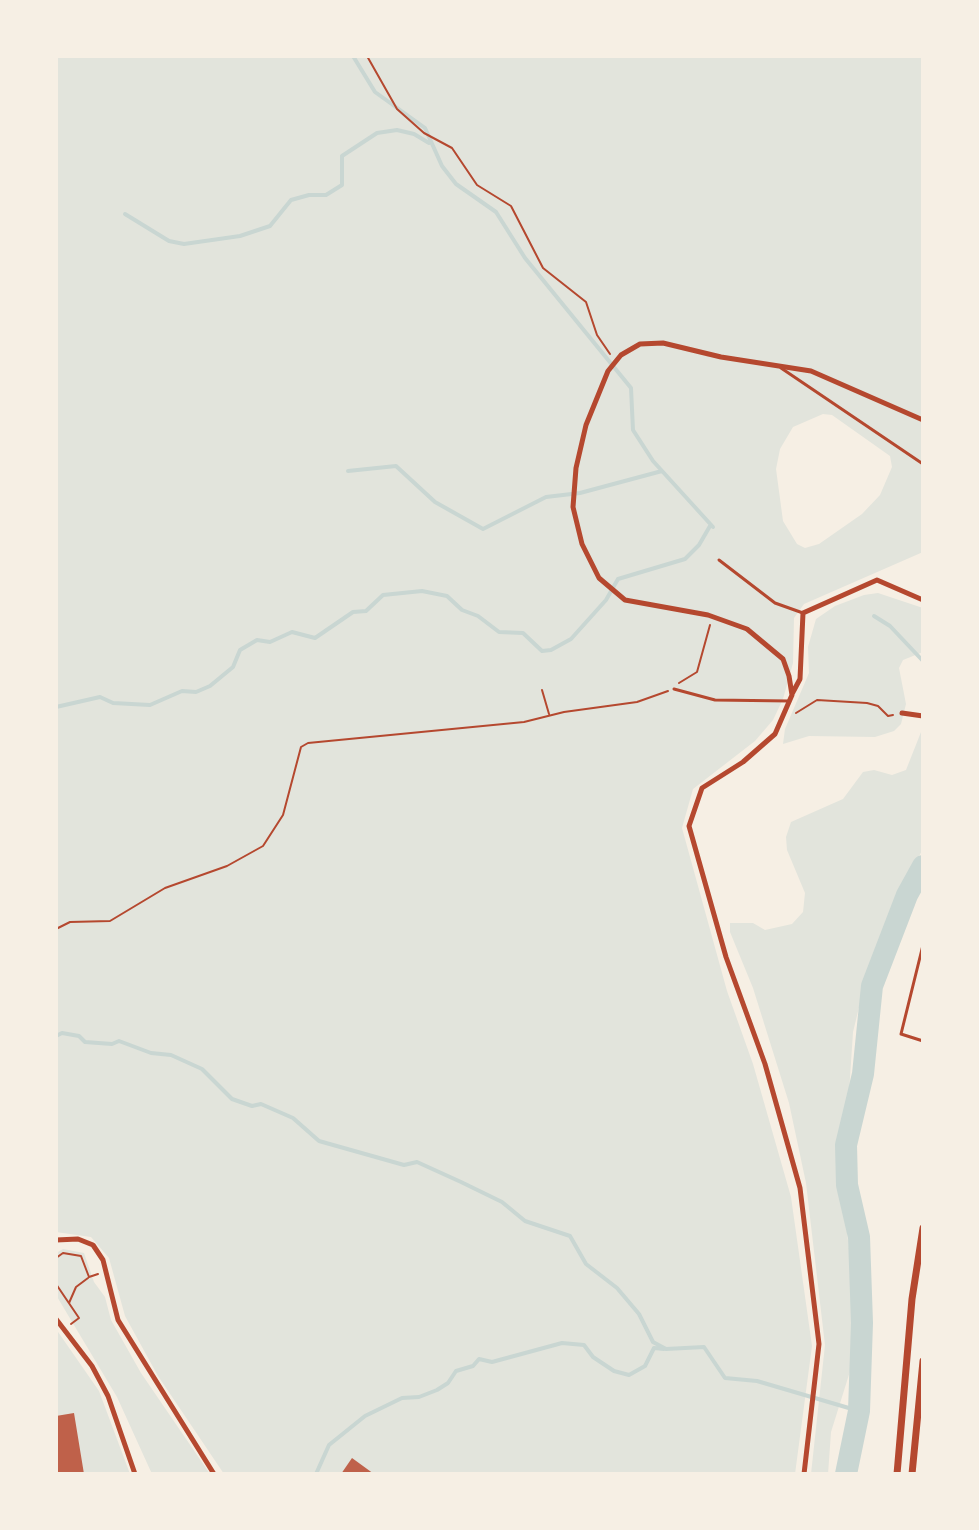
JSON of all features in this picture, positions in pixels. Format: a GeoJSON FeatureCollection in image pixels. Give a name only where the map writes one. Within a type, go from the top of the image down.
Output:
{"type":"FeatureCollection","features":[{"type":"Feature","properties":{"kind":"street"},"geometry":{"type":"LineString","coordinates":[[790,698],[783,659],[747,629],[708,615],[625,600],[599,578],[582,544],[573,507],[576,468],[586,425],[608,371],[640,344],[663,343],[811,371],[923,420]]}},
{"type":"Feature","properties":{"kind":"street"},"geometry":{"type":"LineString","coordinates":[[804,1474],[819,1344],[800,1188],[765,1064],[726,957],[689,826],[702,788],[743,762],[775,734],[800,679],[803,613],[877,580],[923,600]]}},
{"type":"Feature","properties":{"kind":"street"},"geometry":{"type":"LineString","coordinates":[[902,713],[923,716]]}},
{"type":"Feature","properties":{"kind":"street"},"geometry":{"type":"LineString","coordinates":[[897,1474],[923,1228]]}},
{"type":"Feature","properties":{"kind":"street"},"geometry":{"type":"LineString","coordinates":[[56,1240],[78,1239],[93,1245],[105,1270],[118,1320],[214,1474]]}},
{"type":"Feature","properties":{"kind":"street"},"geometry":{"type":"LineString","coordinates":[[56,1319],[92,1366],[108,1396],[135,1474]]}},
{"type":"Feature","properties":{"kind":"street"},"geometry":{"type":"LineString","coordinates":[[912,1474],[923,1361]]}},
{"type":"Feature","properties":{"kind":"lane"},"geometry":{"type":"LineString","coordinates":[[778,366],[923,464]]}},
{"type":"Feature","properties":{"kind":"lane"},"geometry":{"type":"LineString","coordinates":[[719,560],[775,603],[803,613]]}},
{"type":"Feature","properties":{"kind":"lane"},"geometry":{"type":"LineString","coordinates":[[674,689],[715,700],[790,698]]}},
{"type":"Feature","properties":{"kind":"lane"},"geometry":{"type":"LineString","coordinates":[[923,945],[901,1034],[923,1041]]}},
{"type":"Feature","properties":{"kind":"path"},"geometry":{"type":"LineString","coordinates":[[367,56],[397,109],[424,133],[452,148],[477,185],[511,206],[528,245],[543,268],[586,302],[597,335],[615,362]]}},
{"type":"Feature","properties":{"kind":"path"},"geometry":{"type":"LineString","coordinates":[[56,929],[70,922],[110,921],[165,888],[227,866],[263,846],[283,815],[301,747],[308,743],[524,722],[637,702],[674,689],[682,679],[697,672],[710,624]]}},
{"type":"Feature","properties":{"kind":"path"},"geometry":{"type":"LineString","coordinates":[[542,690],[550,715]]}},
{"type":"Feature","properties":{"kind":"path"},"geometry":{"type":"LineString","coordinates":[[790,698],[793,714],[817,700],[867,703],[878,706],[888,716],[902,713]]}},
{"type":"Feature","properties":{"kind":"path"},"geometry":{"type":"LineString","coordinates":[[56,1258],[63,1253],[81,1256],[89,1277]]}},
{"type":"Feature","properties":{"kind":"path"},"geometry":{"type":"LineString","coordinates":[[69,1303],[76,1287],[105,1270]]}},
{"type":"Feature","properties":{"kind":"path"},"geometry":{"type":"LineString","coordinates":[[56,1284],[79,1318],[63,1329]]}},
{"type":"Feature","properties":{"kind":"shaded area"},"geometry":{"type":"Polygon","coordinates":[[[56,56],[923,56],[923,552],[804,604],[794,618],[793,663],[783,699],[773,720],[755,741],[693,789],[682,828],[727,991],[753,1064],[791,1197],[812,1346],[795,1474],[224,1474],[158,1376],[125,1316],[109,1258],[91,1237],[56,1232],[56,56]],[[823,414],[793,427],[780,449],[776,469],[783,521],[797,544],[805,548],[819,544],[862,514],[880,495],[892,467],[890,456],[832,415],[823,414]]]}},
{"type":"Feature","properties":{"kind":"shaded area"},"geometry":{"type":"Polygon","coordinates":[[[878,593],[923,608],[923,652],[903,660],[899,668],[906,704],[901,724],[894,731],[875,737],[809,736],[783,744],[785,729],[809,673],[808,647],[816,619],[835,606],[878,593]]]}},
{"type":"Feature","properties":{"kind":"shaded area"},"geometry":{"type":"Polygon","coordinates":[[[923,727],[923,849],[902,886],[865,983],[853,1032],[849,1093],[841,1129],[840,1174],[854,1290],[852,1365],[831,1432],[828,1474],[811,1474],[825,1345],[806,1183],[789,1103],[753,988],[730,932],[730,923],[753,923],[765,930],[792,924],[803,912],[805,893],[787,850],[786,837],[791,822],[843,799],[863,772],[874,770],[892,775],[906,770],[923,727]]]}},
{"type":"Feature","properties":{"kind":"shaded area"},"geometry":{"type":"Polygon","coordinates":[[[63,1249],[84,1253],[94,1282],[105,1297],[111,1320],[141,1373],[210,1474],[152,1474],[117,1397],[56,1295],[56,1253],[63,1249]]]}},
{"type":"Feature","properties":{"kind":"shaded area"},"geometry":{"type":"Polygon","coordinates":[[[56,1329],[99,1391],[130,1474],[56,1474],[56,1329]]]}},
{"type":"Feature","properties":{"kind":"building"},"geometry":{"type":"Polygon","coordinates":[[[74,1413],[84,1474],[56,1474],[56,1416],[74,1413]]]}},
{"type":"Feature","properties":{"kind":"building"},"geometry":{"type":"Polygon","coordinates":[[[352,1458],[374,1474],[341,1474],[352,1458]]]}},
{"type":"Feature","properties":{"kind":"waterway"},"geometry":{"type":"LineString","coordinates":[[353,56],[375,92],[425,128],[442,166],[456,184],[496,212],[525,258],[631,388],[633,430],[653,461],[713,527]]}},
{"type":"Feature","properties":{"kind":"waterway"},"geometry":{"type":"LineString","coordinates":[[125,214],[169,241],[184,244],[240,236],[270,226],[291,200],[309,195],[326,195],[342,185],[342,156],[377,133],[397,130],[414,134],[429,143]]}},
{"type":"Feature","properties":{"kind":"waterway"},"geometry":{"type":"LineString","coordinates":[[348,471],[396,466],[435,502],[483,529],[546,497],[580,493],[662,471]]}},
{"type":"Feature","properties":{"kind":"waterway"},"geometry":{"type":"LineString","coordinates":[[56,707],[100,697],[113,703],[150,705],[182,691],[196,692],[210,686],[233,667],[240,650],[257,640],[270,642],[292,632],[315,638],[353,612],[366,611],[383,595],[422,591],[447,596],[462,610],[478,616],[499,632],[523,633],[542,651],[551,650],[571,639],[606,600],[618,579],[685,559],[699,545],[710,526]]}},
{"type":"Feature","properties":{"kind":"waterway"},"geometry":{"type":"LineString","coordinates":[[874,616],[890,626],[923,661]]}},
{"type":"Feature","properties":{"kind":"waterway"},"geometry":{"type":"LineString","coordinates":[[846,1474],[859,1411],[862,1323],[859,1237],[847,1185],[846,1145],[863,1074],[872,986],[907,895],[923,866]]}},
{"type":"Feature","properties":{"kind":"waterway"},"geometry":{"type":"LineString","coordinates":[[56,1036],[62,1033],[79,1036],[85,1042],[112,1044],[119,1041],[151,1053],[171,1055],[202,1069],[232,1099],[252,1106],[261,1104],[293,1118],[319,1141],[404,1165],[417,1162],[461,1182],[502,1202],[525,1221],[570,1236],[586,1264],[617,1288],[639,1314],[653,1342],[666,1349],[704,1347],[725,1378],[757,1381],[859,1411]]}},
{"type":"Feature","properties":{"kind":"waterway"},"geometry":{"type":"LineString","coordinates":[[316,1474],[329,1445],[365,1416],[402,1398],[419,1397],[437,1390],[448,1383],[456,1371],[473,1366],[479,1359],[492,1362],[562,1343],[584,1345],[593,1357],[614,1371],[629,1375],[645,1366],[654,1348],[664,1349]]}}]}
